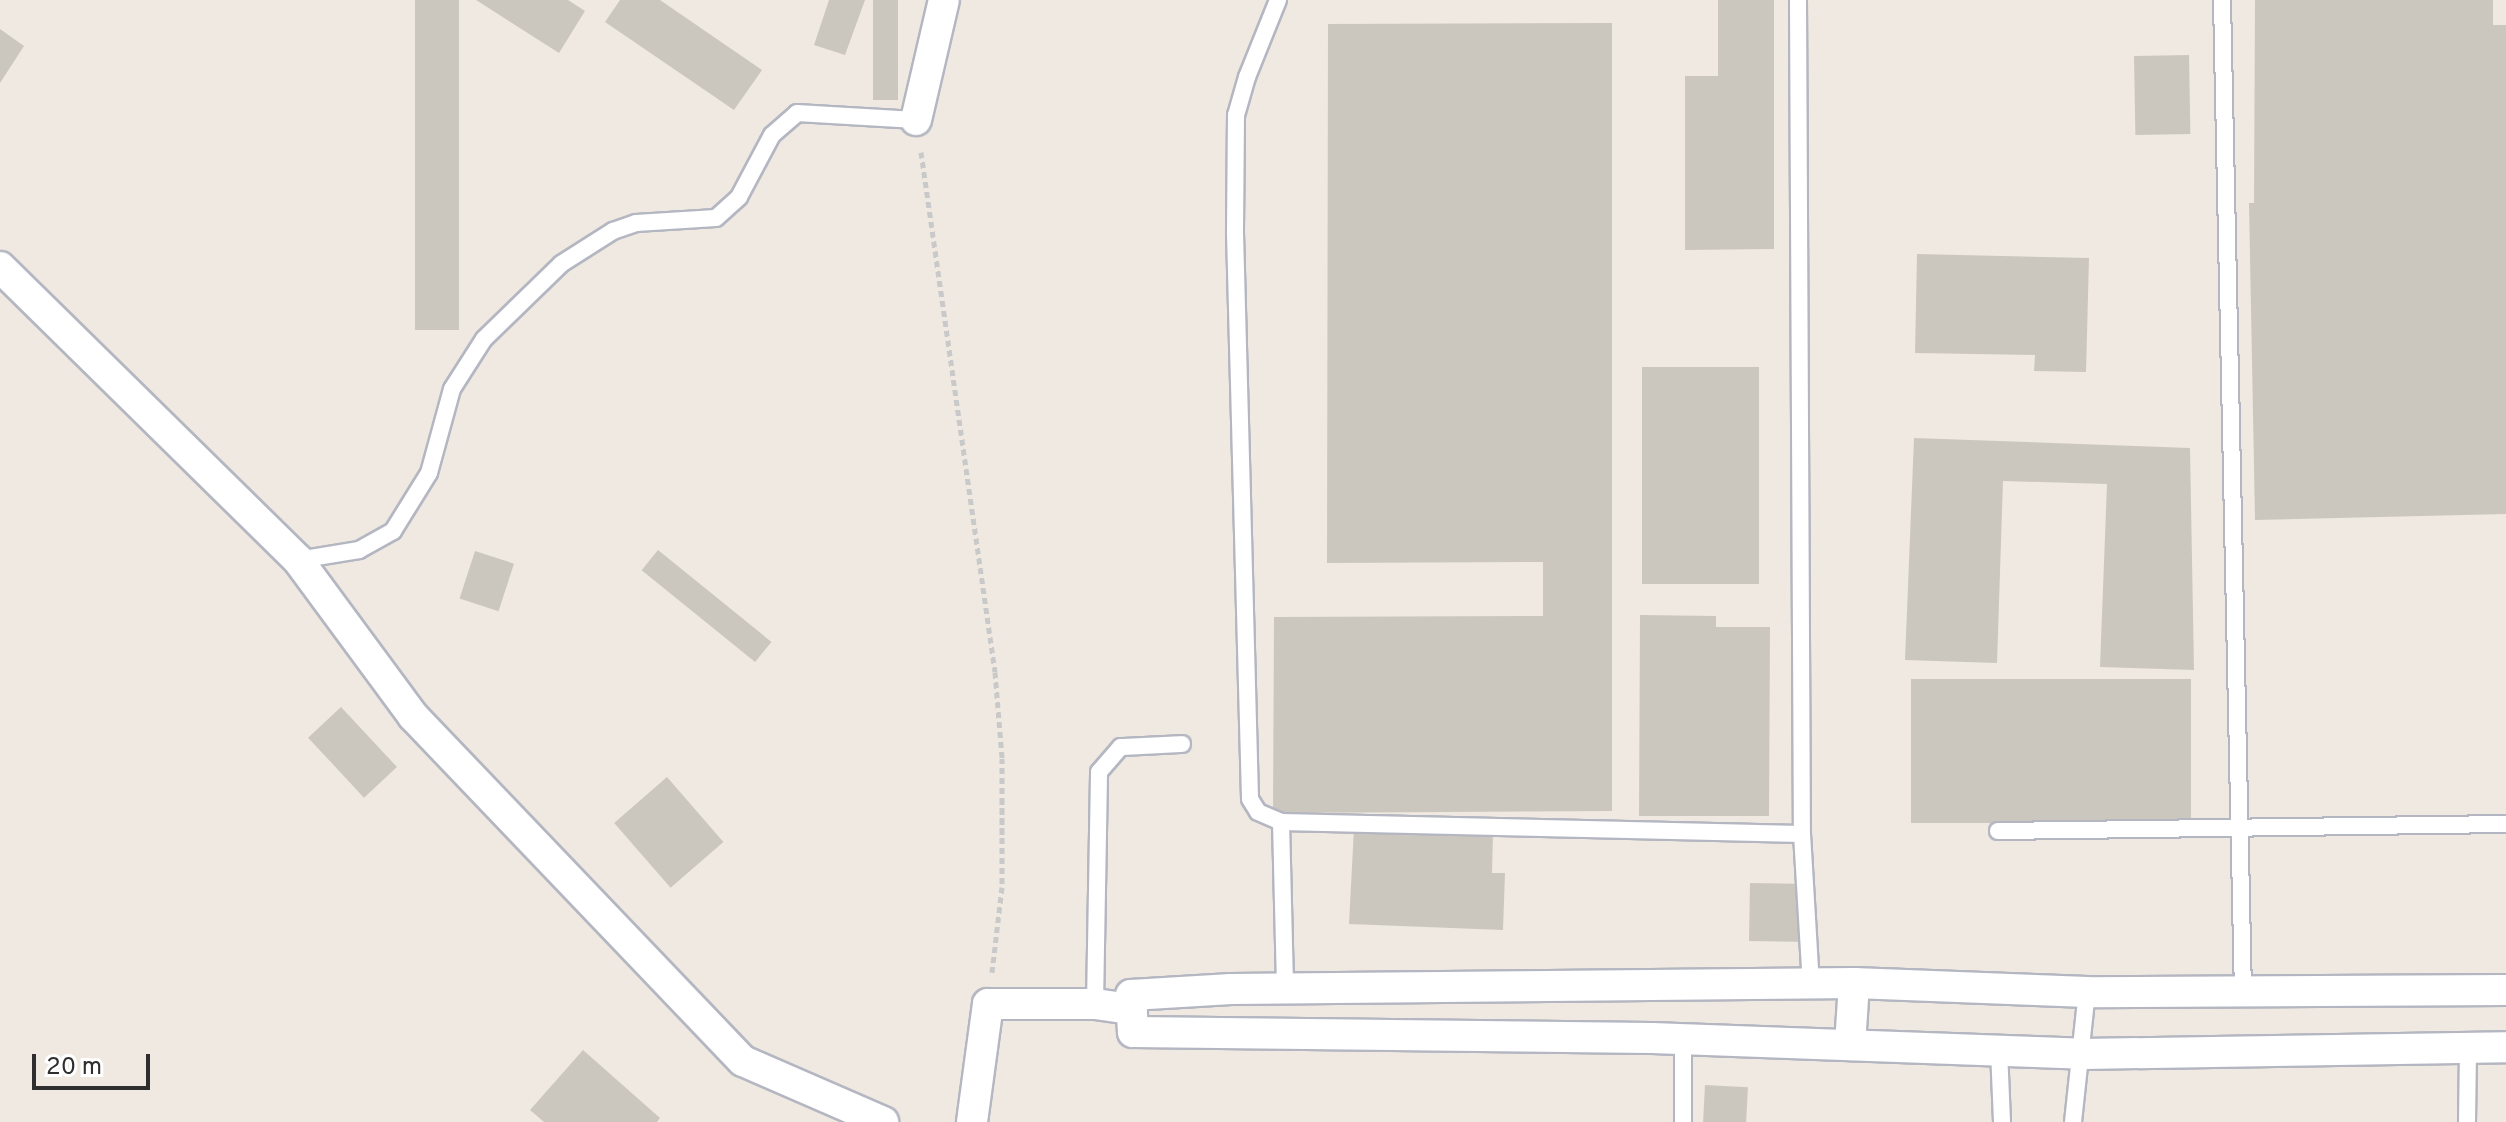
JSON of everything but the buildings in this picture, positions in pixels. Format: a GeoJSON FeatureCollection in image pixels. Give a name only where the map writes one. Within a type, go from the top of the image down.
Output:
{"type":"FeatureCollection","features":[{"type":"Feature","properties":{"kind":"street"},"geometry":{"type":"LineString","coordinates":[[916,120],[944,0]]}},
{"type":"Feature","properties":{"kind":"street"},"geometry":{"type":"LineString","coordinates":[[0,267],[298,560],[413,716],[743,1061],[883,1122]]}},
{"type":"Feature","properties":{"kind":"street"},"geometry":{"type":"LineString","coordinates":[[2506,990],[2087,992],[1854,983],[1285,989],[1131,995],[1133,1032],[1683,1040],[2083,1054],[2506,1047]]}},
{"type":"Feature","properties":{"kind":"street"},"geometry":{"type":"LineString","coordinates":[[1850,1045],[1854,983]]}},
{"type":"Feature","properties":{"kind":"street"},"geometry":{"type":"LineString","coordinates":[[972,1122],[988,1004],[1095,1004],[1132,1009]]}},
{"type":"Feature","properties":{"kind":"lane"},"geometry":{"type":"LineString","coordinates":[[1278,0],[1247,77],[1236,115],[1235,233],[1250,799],[1258,812],[1281,822],[1802,834]]}},
{"type":"Feature","properties":{"kind":"lane"},"geometry":{"type":"LineString","coordinates":[[1798,0],[1802,834],[1811,984]]}},
{"type":"Feature","properties":{"kind":"lane"},"geometry":{"type":"LineString","coordinates":[[2222,0],[2243,993]]}},
{"type":"Feature","properties":{"kind":"lane"},"geometry":{"type":"LineString","coordinates":[[298,560],[359,550],[393,531],[429,473],[452,389],[484,339],[561,264],[613,231],[636,223],[716,218],[739,197],[772,135],[797,113],[916,120]]}},
{"type":"Feature","properties":{"kind":"lane"},"geometry":{"type":"LineString","coordinates":[[1095,1004],[1099,772],[1121,747],[1182,744]]}},
{"type":"Feature","properties":{"kind":"lane"},"geometry":{"type":"LineString","coordinates":[[1281,822],[1285,989]]}},
{"type":"Feature","properties":{"kind":"lane"},"geometry":{"type":"LineString","coordinates":[[1998,831],[2506,824]]}},
{"type":"Feature","properties":{"kind":"lane"},"geometry":{"type":"LineString","coordinates":[[2073,1122],[2083,1054],[2087,992]]}},
{"type":"Feature","properties":{"kind":"lane"},"geometry":{"type":"LineString","coordinates":[[1683,1040],[1683,1122]]}},
{"type":"Feature","properties":{"kind":"lane"},"geometry":{"type":"LineString","coordinates":[[2467,1122],[2468,1049]]}},
{"type":"Feature","properties":{"kind":"lane"},"geometry":{"type":"LineString","coordinates":[[1999,1050],[2002,1122]]}},
{"type":"Feature","properties":{"kind":"path"},"geometry":{"type":"LineString","coordinates":[[916,120],[995,672],[1002,758],[1002,887],[988,1004]]}}]}
